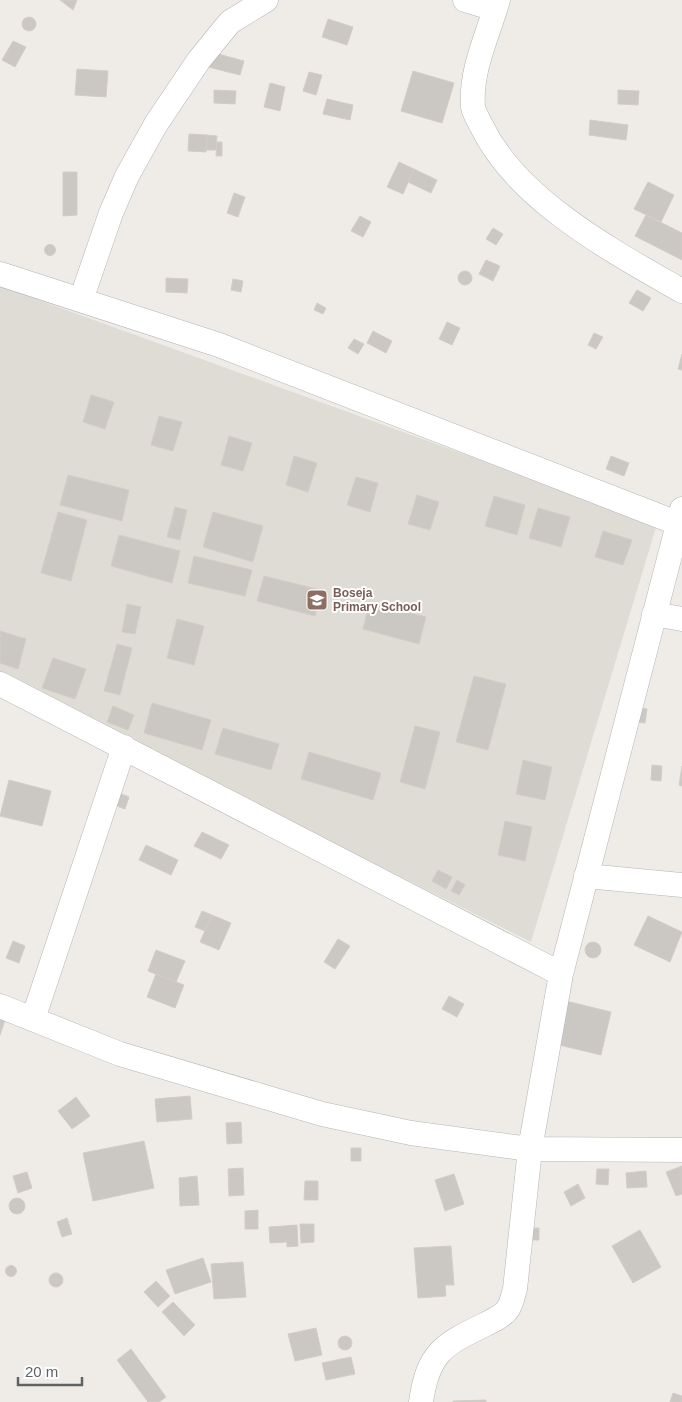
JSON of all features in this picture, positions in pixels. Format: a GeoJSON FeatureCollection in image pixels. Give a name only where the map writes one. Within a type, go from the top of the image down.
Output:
{"type":"FeatureCollection","features":[{"type":"Feature","properties":{"kind":"street"},"geometry":{"type":"LineString","coordinates":[[80,300],[110,213],[156,124],[199,60],[230,22],[266,0]]}},
{"type":"Feature","properties":{"kind":"street"},"geometry":{"type":"LineString","coordinates":[[464,0],[496,5],[475,73],[473,108],[493,149],[530,188],[578,229],[682,291]]}},
{"type":"Feature","properties":{"kind":"street"},"geometry":{"type":"LineString","coordinates":[[0,274],[219,345],[680,516],[561,974],[530,1149],[515,1289],[509,1309],[492,1321],[448,1343],[433,1361],[424,1378],[421,1402]]}},
{"type":"Feature","properties":{"kind":"street"},"geometry":{"type":"LineString","coordinates":[[654,614],[682,618]]}},
{"type":"Feature","properties":{"kind":"street"},"geometry":{"type":"LineString","coordinates":[[0,684],[561,974]]}},
{"type":"Feature","properties":{"kind":"street"},"geometry":{"type":"LineString","coordinates":[[33,1019],[124,747]]}},
{"type":"Feature","properties":{"kind":"street"},"geometry":{"type":"LineString","coordinates":[[586,876],[682,884]]}},
{"type":"Feature","properties":{"kind":"street"},"geometry":{"type":"LineString","coordinates":[[0,1006],[120,1054],[322,1114],[411,1133],[530,1149],[682,1150]]}},
{"type":"Feature","properties":{"kind":"shaded area","name":"Boseja Primary School"},"geometry":{"type":"Polygon","coordinates":[[[0,286],[657,524],[531,942],[0,676],[0,286]]]}},
{"type":"Feature","properties":{"kind":"building"},"geometry":{"type":"Polygon","coordinates":[[[60,0],[77,0],[73,10],[60,0]]]}},
{"type":"Feature","properties":{"kind":"building"},"geometry":{"type":"Polygon","coordinates":[[[26,17],[32,17],[36,24],[32,31],[26,31],[22,27],[22,21],[26,17]]]}},
{"type":"Feature","properties":{"kind":"building"},"geometry":{"type":"Polygon","coordinates":[[[328,19],[353,27],[347,45],[322,37],[328,19]]]}},
{"type":"Feature","properties":{"kind":"building"},"geometry":{"type":"Polygon","coordinates":[[[13,41],[26,47],[15,67],[2,60],[13,41]]]}},
{"type":"Feature","properties":{"kind":"building"},"geometry":{"type":"Polygon","coordinates":[[[211,52],[244,61],[240,75],[208,67],[211,52]]]}},
{"type":"Feature","properties":{"kind":"building"},"geometry":{"type":"Polygon","coordinates":[[[77,69],[108,71],[106,97],[75,95],[77,69]]]}},
{"type":"Feature","properties":{"kind":"building"},"geometry":{"type":"Polygon","coordinates":[[[413,71],[454,83],[442,123],[401,111],[413,71]]]}},
{"type":"Feature","properties":{"kind":"building"},"geometry":{"type":"Polygon","coordinates":[[[309,72],[322,75],[316,95],[303,91],[309,72]]]}},
{"type":"Feature","properties":{"kind":"building"},"geometry":{"type":"Polygon","coordinates":[[[270,83],[285,87],[280,111],[264,107],[270,83]]]}},
{"type":"Feature","properties":{"kind":"building"},"geometry":{"type":"Polygon","coordinates":[[[214,90],[236,91],[235,104],[214,103],[214,90]]]}},
{"type":"Feature","properties":{"kind":"building"},"geometry":{"type":"Polygon","coordinates":[[[618,90],[639,91],[638,105],[618,104],[618,90]]]}},
{"type":"Feature","properties":{"kind":"building"},"geometry":{"type":"Polygon","coordinates":[[[327,99],[353,105],[350,120],[323,114],[327,99]]]}},
{"type":"Feature","properties":{"kind":"building"},"geometry":{"type":"Polygon","coordinates":[[[590,120],[628,125],[626,140],[589,135],[590,120]]]}},
{"type":"Feature","properties":{"kind":"building"},"geometry":{"type":"Polygon","coordinates":[[[189,134],[207,135],[206,152],[188,151],[189,134]]]}},
{"type":"Feature","properties":{"kind":"building"},"geometry":{"type":"Polygon","coordinates":[[[207,135],[217,136],[216,150],[206,150],[207,135]]]}},
{"type":"Feature","properties":{"kind":"building"},"geometry":{"type":"Polygon","coordinates":[[[217,142],[222,142],[222,156],[216,156],[217,142]]]}},
{"type":"Feature","properties":{"kind":"building"},"geometry":{"type":"Polygon","coordinates":[[[399,162],[414,169],[403,194],[387,187],[399,162]]]}},
{"type":"Feature","properties":{"kind":"building"},"geometry":{"type":"Polygon","coordinates":[[[414,169],[437,180],[431,193],[408,182],[414,169]]]}},
{"type":"Feature","properties":{"kind":"building"},"geometry":{"type":"Polygon","coordinates":[[[63,172],[77,172],[77,215],[63,216],[63,172]]]}},
{"type":"Feature","properties":{"kind":"building"},"geometry":{"type":"Polygon","coordinates":[[[648,182],[674,195],[661,222],[634,209],[648,182]]]}},
{"type":"Feature","properties":{"kind":"building"},"geometry":{"type":"Polygon","coordinates":[[[234,193],[245,197],[238,217],[227,213],[234,193]]]}},
{"type":"Feature","properties":{"kind":"building"},"geometry":{"type":"Polygon","coordinates":[[[646,215],[682,233],[682,260],[635,236],[646,215]]]}},
{"type":"Feature","properties":{"kind":"building"},"geometry":{"type":"Polygon","coordinates":[[[360,216],[371,222],[363,237],[351,231],[360,216]]]}},
{"type":"Feature","properties":{"kind":"building"},"geometry":{"type":"Polygon","coordinates":[[[493,228],[503,234],[496,245],[486,239],[493,228]]]}},
{"type":"Feature","properties":{"kind":"building"},"geometry":{"type":"Polygon","coordinates":[[[48,245],[52,245],[55,250],[54,254],[48,255],[45,252],[45,248],[48,245]]]}},
{"type":"Feature","properties":{"kind":"building"},"geometry":{"type":"Polygon","coordinates":[[[486,260],[500,266],[493,281],[479,274],[486,260]]]}},
{"type":"Feature","properties":{"kind":"building"},"geometry":{"type":"Polygon","coordinates":[[[465,271],[470,273],[472,278],[470,283],[465,285],[460,283],[458,278],[460,273],[465,271]]]}},
{"type":"Feature","properties":{"kind":"building"},"geometry":{"type":"Polygon","coordinates":[[[166,278],[188,279],[187,293],[166,292],[166,278]]]}},
{"type":"Feature","properties":{"kind":"building"},"geometry":{"type":"Polygon","coordinates":[[[233,279],[243,281],[241,292],[231,290],[233,279]]]}},
{"type":"Feature","properties":{"kind":"building"},"geometry":{"type":"Polygon","coordinates":[[[637,290],[651,298],[643,311],[629,303],[637,290]]]}},
{"type":"Feature","properties":{"kind":"building"},"geometry":{"type":"Polygon","coordinates":[[[317,303],[326,308],[323,314],[314,310],[317,303]]]}},
{"type":"Feature","properties":{"kind":"building"},"geometry":{"type":"Polygon","coordinates":[[[447,322],[460,328],[452,345],[439,339],[447,322]]]}},
{"type":"Feature","properties":{"kind":"building"},"geometry":{"type":"Polygon","coordinates":[[[373,331],[392,341],[386,353],[367,343],[373,331]]]}},
{"type":"Feature","properties":{"kind":"building"},"geometry":{"type":"Polygon","coordinates":[[[594,333],[603,337],[596,349],[588,345],[594,333]]]}},
{"type":"Feature","properties":{"kind":"building"},"geometry":{"type":"Polygon","coordinates":[[[354,339],[364,344],[358,354],[348,348],[354,339]]]}},
{"type":"Feature","properties":{"kind":"building"},"geometry":{"type":"Polygon","coordinates":[[[682,354],[682,370],[678,369],[682,354]]]}},
{"type":"Feature","properties":{"kind":"building"},"geometry":{"type":"Polygon","coordinates":[[[91,395],[114,402],[105,429],[83,422],[91,395]]]}},
{"type":"Feature","properties":{"kind":"building"},"geometry":{"type":"Polygon","coordinates":[[[159,416],[182,422],[173,451],[151,445],[159,416]]]}},
{"type":"Feature","properties":{"kind":"building"},"geometry":{"type":"Polygon","coordinates":[[[229,436],[252,443],[243,471],[221,465],[229,436]]]}},
{"type":"Feature","properties":{"kind":"building"},"geometry":{"type":"Polygon","coordinates":[[[294,456],[317,463],[308,492],[286,485],[294,456]]]}},
{"type":"Feature","properties":{"kind":"building"},"geometry":{"type":"Polygon","coordinates":[[[611,456],[629,463],[624,476],[606,469],[611,456]]]}},
{"type":"Feature","properties":{"kind":"building"},"geometry":{"type":"Polygon","coordinates":[[[68,475],[129,490],[122,521],[60,505],[68,475]]]}},
{"type":"Feature","properties":{"kind":"building"},"geometry":{"type":"Polygon","coordinates":[[[356,477],[378,483],[370,512],[347,505],[356,477]]]}},
{"type":"Feature","properties":{"kind":"building"},"geometry":{"type":"Polygon","coordinates":[[[417,495],[439,502],[430,530],[408,524],[417,495]]]}},
{"type":"Feature","properties":{"kind":"building"},"geometry":{"type":"Polygon","coordinates":[[[494,496],[525,505],[517,535],[485,526],[494,496]]]}},
{"type":"Feature","properties":{"kind":"building"},"geometry":{"type":"Polygon","coordinates":[[[175,507],[187,510],[180,540],[167,537],[175,507]]]}},
{"type":"Feature","properties":{"kind":"building"},"geometry":{"type":"Polygon","coordinates":[[[538,508],[570,517],[561,547],[529,538],[538,508]]]}},
{"type":"Feature","properties":{"kind":"building"},"geometry":{"type":"Polygon","coordinates":[[[58,512],[87,520],[71,581],[41,573],[58,512]]]}},
{"type":"Feature","properties":{"kind":"building"},"geometry":{"type":"Polygon","coordinates":[[[213,512],[263,526],[253,562],[203,547],[213,512]]]}},
{"type":"Feature","properties":{"kind":"building"},"geometry":{"type":"Polygon","coordinates":[[[603,531],[632,540],[623,565],[595,557],[603,531]]]}},
{"type":"Feature","properties":{"kind":"building"},"geometry":{"type":"Polygon","coordinates":[[[119,535],[180,551],[172,583],[111,566],[119,535]]]}},
{"type":"Feature","properties":{"kind":"building"},"geometry":{"type":"Polygon","coordinates":[[[194,556],[252,570],[245,596],[188,583],[194,556]]]}},
{"type":"Feature","properties":{"kind":"building"},"geometry":{"type":"Polygon","coordinates":[[[264,576],[321,590],[315,616],[257,601],[264,576]]]}},
{"type":"Feature","properties":{"kind":"building"},"geometry":{"type":"Polygon","coordinates":[[[370,602],[426,617],[419,644],[363,629],[370,602]]]}},
{"type":"Feature","properties":{"kind":"building"},"geometry":{"type":"Polygon","coordinates":[[[127,604],[141,607],[135,634],[122,632],[127,604]]]}},
{"type":"Feature","properties":{"kind":"building"},"geometry":{"type":"Polygon","coordinates":[[[177,619],[204,626],[194,665],[167,658],[177,619]]]}},
{"type":"Feature","properties":{"kind":"building"},"geometry":{"type":"Polygon","coordinates":[[[0,631],[26,639],[18,669],[0,663],[0,631]]]}},
{"type":"Feature","properties":{"kind":"building"},"geometry":{"type":"Polygon","coordinates":[[[117,644],[132,648],[120,695],[104,691],[117,644]]]}},
{"type":"Feature","properties":{"kind":"building"},"geometry":{"type":"Polygon","coordinates":[[[53,658],[86,669],[75,699],[42,688],[53,658]]]}},
{"type":"Feature","properties":{"kind":"building"},"geometry":{"type":"Polygon","coordinates":[[[474,676],[506,684],[488,750],[456,742],[474,676]]]}},
{"type":"Feature","properties":{"kind":"building"},"geometry":{"type":"Polygon","coordinates":[[[152,703],[211,720],[202,750],[144,733],[152,703]]]}},
{"type":"Feature","properties":{"kind":"building"},"geometry":{"type":"Polygon","coordinates":[[[113,706],[134,715],[128,730],[107,722],[113,706]]]}},
{"type":"Feature","properties":{"kind":"building"},"geometry":{"type":"Polygon","coordinates":[[[639,708],[647,709],[645,723],[637,722],[639,708]]]}},
{"type":"Feature","properties":{"kind":"building"},"geometry":{"type":"Polygon","coordinates":[[[415,726],[440,732],[425,789],[400,782],[415,726]]]}},
{"type":"Feature","properties":{"kind":"building"},"geometry":{"type":"Polygon","coordinates":[[[223,728],[279,744],[271,770],[215,754],[223,728]]]}},
{"type":"Feature","properties":{"kind":"building"},"geometry":{"type":"Polygon","coordinates":[[[309,752],[381,773],[373,800],[301,779],[309,752]]]}},
{"type":"Feature","properties":{"kind":"building"},"geometry":{"type":"Polygon","coordinates":[[[523,760],[552,767],[545,800],[516,794],[523,760]]]}},
{"type":"Feature","properties":{"kind":"building"},"geometry":{"type":"Polygon","coordinates":[[[652,765],[662,766],[661,781],[651,780],[652,765]]]}},
{"type":"Feature","properties":{"kind":"building"},"geometry":{"type":"Polygon","coordinates":[[[682,766],[682,786],[679,785],[682,766]]]}},
{"type":"Feature","properties":{"kind":"building"},"geometry":{"type":"Polygon","coordinates":[[[9,780],[51,791],[42,826],[0,816],[9,780]]]}},
{"type":"Feature","properties":{"kind":"building"},"geometry":{"type":"Polygon","coordinates":[[[119,793],[129,797],[125,809],[114,805],[119,793]]]}},
{"type":"Feature","properties":{"kind":"building"},"geometry":{"type":"Polygon","coordinates":[[[505,821],[532,827],[525,861],[498,855],[505,821]]]}},
{"type":"Feature","properties":{"kind":"building"},"geometry":{"type":"Polygon","coordinates":[[[202,832],[229,845],[221,859],[194,846],[202,832]]]}},
{"type":"Feature","properties":{"kind":"building"},"geometry":{"type":"Polygon","coordinates":[[[146,845],[178,860],[171,875],[139,860],[146,845]]]}},
{"type":"Feature","properties":{"kind":"building"},"geometry":{"type":"Polygon","coordinates":[[[438,870],[452,877],[446,889],[432,881],[438,870]]]}},
{"type":"Feature","properties":{"kind":"building"},"geometry":{"type":"Polygon","coordinates":[[[457,880],[465,885],[459,895],[451,891],[457,880]]]}},
{"type":"Feature","properties":{"kind":"building"},"geometry":{"type":"Polygon","coordinates":[[[202,911],[212,915],[205,931],[195,927],[202,911]]]}},
{"type":"Feature","properties":{"kind":"building"},"geometry":{"type":"Polygon","coordinates":[[[212,915],[231,923],[219,950],[200,942],[212,915]]]}},
{"type":"Feature","properties":{"kind":"building"},"geometry":{"type":"Polygon","coordinates":[[[648,916],[682,932],[670,962],[634,945],[648,916]]]}},
{"type":"Feature","properties":{"kind":"building"},"geometry":{"type":"Polygon","coordinates":[[[338,939],[350,946],[335,969],[324,962],[338,939]]]}},
{"type":"Feature","properties":{"kind":"building"},"geometry":{"type":"Polygon","coordinates":[[[13,941],[25,946],[19,963],[6,958],[13,941]]]}},
{"type":"Feature","properties":{"kind":"building"},"geometry":{"type":"Polygon","coordinates":[[[590,942],[596,942],[601,947],[599,956],[590,958],[585,953],[585,947],[590,942]]]}},
{"type":"Feature","properties":{"kind":"building"},"geometry":{"type":"Polygon","coordinates":[[[156,950],[185,961],[176,982],[148,971],[156,950]]]}},
{"type":"Feature","properties":{"kind":"building"},"geometry":{"type":"Polygon","coordinates":[[[156,974],[184,985],[175,1008],[147,997],[156,974]]]}},
{"type":"Feature","properties":{"kind":"building"},"geometry":{"type":"Polygon","coordinates":[[[449,996],[464,1004],[457,1017],[442,1009],[449,996]]]}},
{"type":"Feature","properties":{"kind":"building"},"geometry":{"type":"Polygon","coordinates":[[[566,1001],[611,1012],[601,1055],[555,1044],[566,1001]]]}},
{"type":"Feature","properties":{"kind":"building"},"geometry":{"type":"Polygon","coordinates":[[[0,1015],[6,1017],[0,1035],[0,1015]]]}},
{"type":"Feature","properties":{"kind":"building"},"geometry":{"type":"Polygon","coordinates":[[[190,1096],[192,1119],[157,1122],[155,1099],[190,1096]]]}},
{"type":"Feature","properties":{"kind":"building"},"geometry":{"type":"Polygon","coordinates":[[[76,1097],[90,1116],[72,1129],[58,1111],[76,1097]]]}},
{"type":"Feature","properties":{"kind":"building"},"geometry":{"type":"Polygon","coordinates":[[[241,1122],[242,1143],[227,1144],[226,1123],[241,1122]]]}},
{"type":"Feature","properties":{"kind":"building"},"geometry":{"type":"Polygon","coordinates":[[[144,1141],[154,1188],[93,1201],[83,1153],[144,1141]]]}},
{"type":"Feature","properties":{"kind":"building"},"geometry":{"type":"Polygon","coordinates":[[[351,1148],[361,1148],[361,1161],[351,1161],[351,1148]]]}},
{"type":"Feature","properties":{"kind":"building"},"geometry":{"type":"Polygon","coordinates":[[[682,1166],[682,1194],[676,1196],[666,1172],[682,1166]]]}},
{"type":"Feature","properties":{"kind":"building"},"geometry":{"type":"Polygon","coordinates":[[[243,1168],[244,1195],[229,1196],[228,1169],[243,1168]]]}},
{"type":"Feature","properties":{"kind":"building"},"geometry":{"type":"Polygon","coordinates":[[[597,1169],[609,1169],[608,1185],[596,1184],[597,1169]]]}},
{"type":"Feature","properties":{"kind":"building"},"geometry":{"type":"Polygon","coordinates":[[[646,1171],[647,1187],[627,1188],[626,1173],[646,1171]]]}},
{"type":"Feature","properties":{"kind":"building"},"geometry":{"type":"Polygon","coordinates":[[[27,1172],[32,1188],[18,1193],[13,1176],[27,1172]]]}},
{"type":"Feature","properties":{"kind":"building"},"geometry":{"type":"Polygon","coordinates":[[[454,1174],[464,1204],[445,1211],[435,1180],[454,1174]]]}},
{"type":"Feature","properties":{"kind":"building"},"geometry":{"type":"Polygon","coordinates":[[[197,1176],[199,1205],[180,1206],[179,1178],[197,1176]]]}},
{"type":"Feature","properties":{"kind":"building"},"geometry":{"type":"Polygon","coordinates":[[[305,1181],[318,1181],[318,1200],[304,1200],[305,1181]]]}},
{"type":"Feature","properties":{"kind":"building"},"geometry":{"type":"Polygon","coordinates":[[[578,1184],[585,1198],[571,1206],[564,1192],[578,1184]]]}},
{"type":"Feature","properties":{"kind":"building"},"geometry":{"type":"Polygon","coordinates":[[[17,1198],[25,1206],[17,1214],[9,1206],[17,1198]]]}},
{"type":"Feature","properties":{"kind":"building"},"geometry":{"type":"Polygon","coordinates":[[[258,1210],[258,1229],[245,1229],[245,1211],[258,1210]]]}},
{"type":"Feature","properties":{"kind":"building"},"geometry":{"type":"Polygon","coordinates":[[[67,1218],[72,1234],[62,1237],[57,1222],[67,1218]]]}},
{"type":"Feature","properties":{"kind":"building"},"geometry":{"type":"Polygon","coordinates":[[[300,1224],[314,1224],[314,1242],[301,1243],[300,1224]]]}},
{"type":"Feature","properties":{"kind":"building"},"geometry":{"type":"Polygon","coordinates":[[[297,1225],[298,1246],[287,1247],[287,1242],[270,1243],[269,1227],[297,1225]]]}},
{"type":"Feature","properties":{"kind":"building"},"geometry":{"type":"Polygon","coordinates":[[[531,1228],[539,1228],[539,1240],[531,1240],[531,1228]]]}},
{"type":"Feature","properties":{"kind":"building"},"geometry":{"type":"Polygon","coordinates":[[[640,1230],[661,1267],[633,1283],[612,1246],[640,1230]]]}},
{"type":"Feature","properties":{"kind":"building"},"geometry":{"type":"Polygon","coordinates":[[[451,1246],[454,1285],[445,1285],[446,1296],[418,1298],[414,1248],[451,1246]]]}},
{"type":"Feature","properties":{"kind":"building"},"geometry":{"type":"Polygon","coordinates":[[[203,1258],[211,1282],[175,1294],[166,1270],[203,1258]]]}},
{"type":"Feature","properties":{"kind":"building"},"geometry":{"type":"Polygon","coordinates":[[[243,1262],[246,1297],[214,1299],[211,1264],[243,1262]]]}},
{"type":"Feature","properties":{"kind":"building"},"geometry":{"type":"Polygon","coordinates":[[[9,1266],[13,1266],[16,1271],[15,1275],[9,1276],[6,1273],[6,1269],[9,1266]]]}},
{"type":"Feature","properties":{"kind":"building"},"geometry":{"type":"Polygon","coordinates":[[[53,1273],[59,1273],[63,1280],[59,1287],[53,1287],[49,1283],[49,1277],[53,1273]]]}},
{"type":"Feature","properties":{"kind":"building"},"geometry":{"type":"Polygon","coordinates":[[[156,1281],[170,1296],[158,1307],[144,1292],[156,1281]]]}},
{"type":"Feature","properties":{"kind":"building"},"geometry":{"type":"Polygon","coordinates":[[[173,1302],[195,1325],[184,1336],[162,1312],[173,1302]]]}},
{"type":"Feature","properties":{"kind":"building"},"geometry":{"type":"Polygon","coordinates":[[[316,1328],[322,1355],[295,1361],[288,1334],[316,1328]]]}},
{"type":"Feature","properties":{"kind":"building"},"geometry":{"type":"Polygon","coordinates":[[[345,1336],[350,1338],[352,1343],[350,1348],[345,1350],[340,1348],[338,1343],[340,1338],[345,1336]]]}},
{"type":"Feature","properties":{"kind":"building"},"geometry":{"type":"Polygon","coordinates":[[[131,1349],[166,1397],[159,1402],[148,1402],[117,1360],[131,1349]]]}},
{"type":"Feature","properties":{"kind":"building"},"geometry":{"type":"Polygon","coordinates":[[[351,1357],[355,1374],[326,1380],[322,1363],[351,1357]]]}},
{"type":"Feature","properties":{"kind":"building"},"geometry":{"type":"Polygon","coordinates":[[[673,1393],[682,1396],[682,1402],[670,1402],[673,1393]]]}},
{"type":"Feature","properties":{"kind":"building"},"geometry":{"type":"Polygon","coordinates":[[[486,1400],[486,1402],[453,1402],[453,1401],[486,1400]]]}},
{"type":"Feature","properties":{"kind":"place","name":"Boseja Primary School"},"geometry":{"type":"Point","coordinates":[317,600]}}]}
